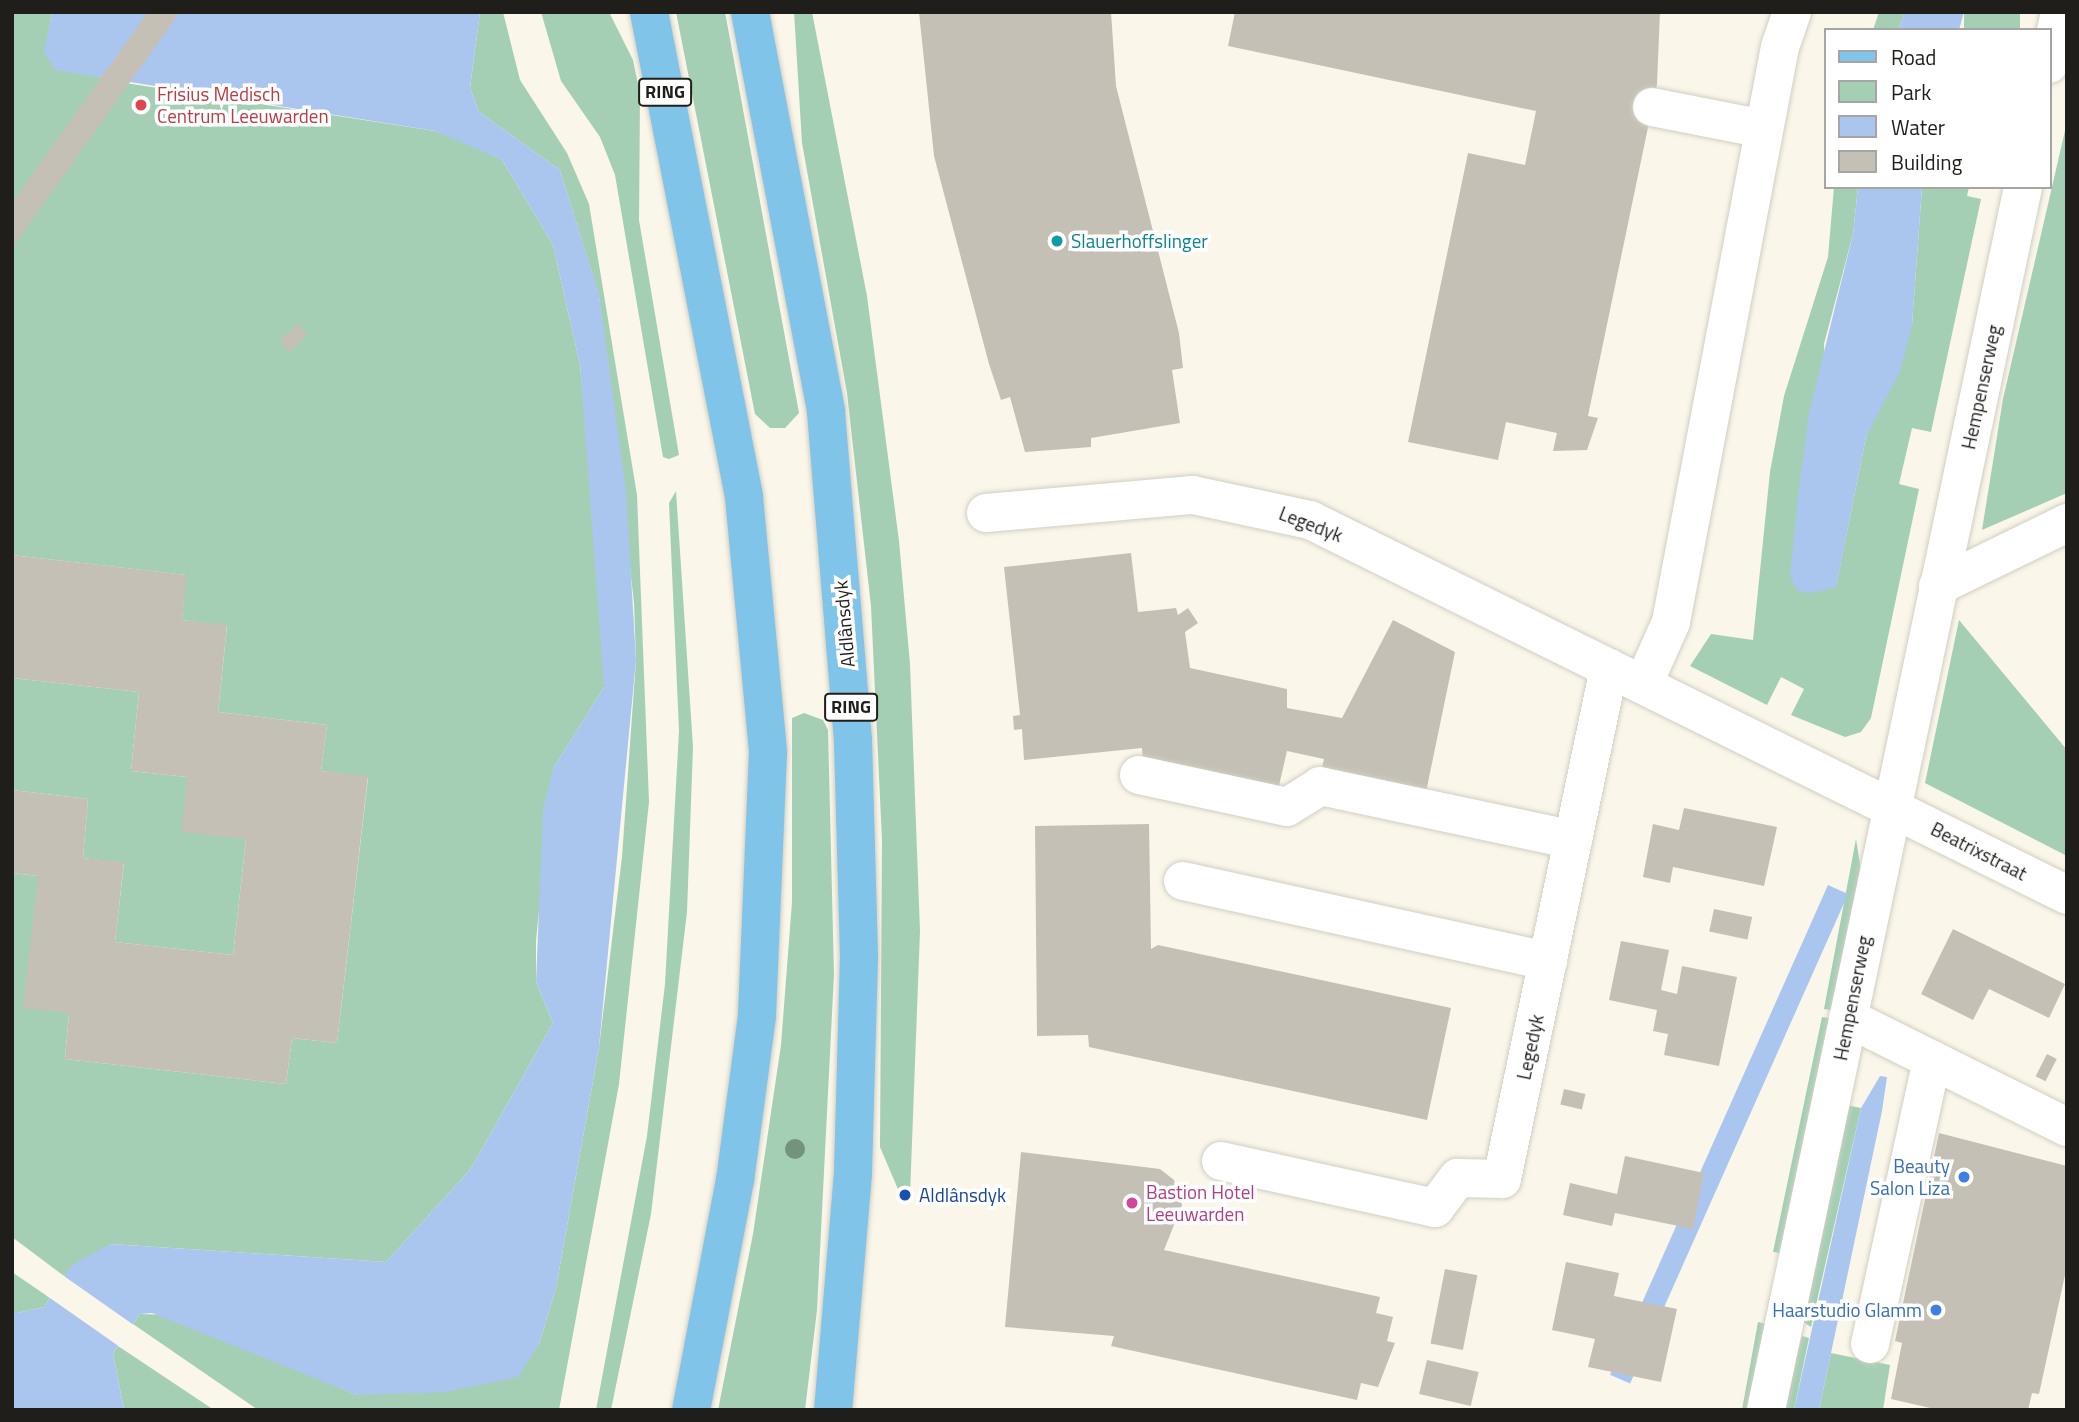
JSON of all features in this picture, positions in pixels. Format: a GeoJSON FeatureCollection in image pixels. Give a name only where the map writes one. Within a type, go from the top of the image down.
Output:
{"type":"FeatureCollection","features":[{"type":"Feature","properties":{"kind":"main road","name":"RING"},"geometry":{"type":"LineString","coordinates":[[649,12],[744,497],[768,752],[757,1016],[710,1313],[691,1410]]}},
{"type":"Feature","properties":{"kind":"main road","name":"Aldlânsdyk"},"geometry":{"type":"LineString","coordinates":[[750,12],[826,412],[853,741],[859,957],[853,1173],[833,1410]]}},
{"type":"Feature","properties":{"kind":"main road"},"geometry":{"type":"LineString","coordinates":[[667,1410],[710,1313]]}},
{"type":"Feature","properties":{"kind":"street"},"geometry":{"type":"LineString","coordinates":[[1643,685],[1671,622],[1764,129],[1792,12]]}},
{"type":"Feature","properties":{"kind":"street"},"geometry":{"type":"LineString","coordinates":[[2051,55],[2060,12]]}},
{"type":"Feature","properties":{"kind":"street"},"geometry":{"type":"LineString","coordinates":[[1653,107],[1764,129]]}},
{"type":"Feature","properties":{"kind":"street","name":"Hempenserweg"},"geometry":{"type":"LineString","coordinates":[[1766,1410],[2023,189]]}},
{"type":"Feature","properties":{"kind":"street","name":"Legedyk"},"geometry":{"type":"LineString","coordinates":[[986,513],[1193,495],[1268,508],[1310,520],[1892,807]]}},
{"type":"Feature","properties":{"kind":"street"},"geometry":{"type":"LineString","coordinates":[[1938,586],[2067,523]]}},
{"type":"Feature","properties":{"kind":"street","name":"Legedyk"},"geometry":{"type":"LineString","coordinates":[[1221,1161],[1435,1208],[1458,1178],[1502,1179],[1609,668]]}},
{"type":"Feature","properties":{"kind":"street"},"geometry":{"type":"LineString","coordinates":[[1139,775],[1287,807],[1320,786],[1573,840]]}},
{"type":"Feature","properties":{"kind":"street","name":"Beatrixstraat"},"geometry":{"type":"LineString","coordinates":[[1892,807],[2067,895]]}},
{"type":"Feature","properties":{"kind":"street"},"geometry":{"type":"LineString","coordinates":[[1183,881],[1548,961]]}},
{"type":"Feature","properties":{"kind":"street"},"geometry":{"type":"LineString","coordinates":[[1848,1018],[2067,1127]]}},
{"type":"Feature","properties":{"kind":"street"},"geometry":{"type":"LineString","coordinates":[[1870,1344],[1932,1060]]}},
{"type":"Feature","properties":{"kind":"green space"},"geometry":{"type":"Polygon","coordinates":[[[12,12],[52,12],[45,52],[106,80],[435,131],[467,142],[502,160],[553,245],[580,365],[605,637],[604,687],[553,769],[536,941],[536,982],[553,1023],[470,1170],[386,1262],[111,1244],[64,1276],[12,1237],[12,873],[38,876],[69,1013],[65,1059],[286,1084],[292,1038],[337,1043],[368,778],[321,771],[327,725],[218,712],[227,626],[182,620],[186,575],[12,555],[12,12]]]}},
{"type":"Feature","properties":{"kind":"green space"},"geometry":{"type":"Polygon","coordinates":[[[480,12],[503,12],[520,80],[567,153],[589,204],[637,495],[649,802],[619,1084],[559,1410],[258,1410],[133,1324],[140,1314],[169,1315],[357,1395],[539,1344],[556,1288],[599,1047],[622,857],[636,660],[634,603],[599,296],[560,170],[479,112],[470,88],[480,12]]]}},
{"type":"Feature","properties":{"kind":"green space"},"geometry":{"type":"Polygon","coordinates":[[[541,12],[609,12],[633,60],[640,94],[639,220],[679,455],[669,459],[663,457],[615,175],[600,137],[561,81],[541,12]]]}},
{"type":"Feature","properties":{"kind":"green space"},"geometry":{"type":"Polygon","coordinates":[[[676,12],[725,12],[799,413],[785,428],[770,428],[755,414],[676,12]]]}},
{"type":"Feature","properties":{"kind":"green space"},"geometry":{"type":"Polygon","coordinates":[[[794,12],[812,12],[867,296],[899,541],[910,664],[920,931],[910,1195],[900,1194],[880,1147],[882,840],[871,606],[847,393],[802,143],[794,12]]]}},
{"type":"Feature","properties":{"kind":"green space"},"geometry":{"type":"Polygon","coordinates":[[[1879,12],[1905,12],[1899,28],[1874,28],[1879,12]]]}},
{"type":"Feature","properties":{"kind":"green space"},"geometry":{"type":"Polygon","coordinates":[[[1964,12],[2020,12],[2020,28],[1964,28],[1964,12]]]}},
{"type":"Feature","properties":{"kind":"green space"},"geometry":{"type":"Polygon","coordinates":[[[2067,122],[2067,493],[1982,530],[2003,399],[2067,122]]]}},
{"type":"Feature","properties":{"kind":"green space"},"geometry":{"type":"Polygon","coordinates":[[[1834,189],[1858,189],[1853,234],[1824,344],[1836,586],[1866,437],[1912,325],[1922,189],[1969,189],[1967,196],[1981,199],[1931,432],[1912,428],[1899,484],[1919,489],[1871,718],[1861,732],[1845,737],[1791,715],[1804,689],[1781,677],[1767,705],[1690,666],[1711,634],[1753,640],[1770,472],[1784,396],[1828,257],[1834,189]]]}},
{"type":"Feature","properties":{"kind":"green space"},"geometry":{"type":"Polygon","coordinates":[[[676,491],[693,747],[687,912],[651,1214],[611,1410],[596,1410],[647,1136],[665,984],[679,731],[669,503],[676,491]]]}},
{"type":"Feature","properties":{"kind":"green space"},"geometry":{"type":"Polygon","coordinates":[[[1959,620],[2067,750],[2067,856],[1925,783],[1959,620]]]}},
{"type":"Feature","properties":{"kind":"green space"},"geometry":{"type":"Polygon","coordinates":[[[12,678],[139,692],[131,771],[187,777],[246,839],[233,955],[115,942],[124,863],[83,858],[88,799],[12,790],[12,678]]]}},
{"type":"Feature","properties":{"kind":"green space"},"geometry":{"type":"Polygon","coordinates":[[[804,713],[823,720],[828,730],[834,974],[817,1310],[805,1410],[718,1410],[753,1234],[781,1045],[792,902],[792,718],[804,713]]]}},
{"type":"Feature","properties":{"kind":"green space"},"geometry":{"type":"Polygon","coordinates":[[[1856,839],[1862,877],[1836,1011],[1824,1009],[1856,839]]]}},
{"type":"Feature","properties":{"kind":"green space"},"geometry":{"type":"Polygon","coordinates":[[[1822,1017],[1834,1019],[1787,1254],[1773,1252],[1822,1017]]]}},
{"type":"Feature","properties":{"kind":"green space"},"geometry":{"type":"Polygon","coordinates":[[[1846,1105],[1861,1108],[1811,1327],[1803,1322],[1846,1105]]]}},
{"type":"Feature","properties":{"kind":"green space"},"geometry":{"type":"Polygon","coordinates":[[[12,1272],[50,1298],[44,1307],[12,1314],[12,1272]]]}},
{"type":"Feature","properties":{"kind":"green space"},"geometry":{"type":"Polygon","coordinates":[[[1758,1322],[1766,1324],[1754,1410],[1742,1410],[1758,1322]]]}},
{"type":"Feature","properties":{"kind":"green space"},"geometry":{"type":"Polygon","coordinates":[[[1802,1336],[1809,1338],[1794,1410],[1781,1410],[1802,1336]]]}},
{"type":"Feature","properties":{"kind":"green space"},"geometry":{"type":"Polygon","coordinates":[[[118,1346],[214,1410],[124,1410],[113,1353],[118,1346]]]}},
{"type":"Feature","properties":{"kind":"green space"},"geometry":{"type":"Polygon","coordinates":[[[1831,1353],[1890,1365],[1883,1410],[1819,1410],[1831,1353]]]}},
{"type":"Feature","properties":{"kind":"water"},"geometry":{"type":"Polygon","coordinates":[[[52,12],[480,12],[470,88],[479,112],[560,170],[599,295],[626,491],[636,660],[599,1047],[556,1288],[539,1344],[518,1377],[445,1392],[357,1395],[152,1313],[140,1314],[113,1353],[124,1410],[12,1410],[12,1314],[44,1307],[72,1265],[111,1244],[386,1262],[470,1170],[553,1023],[536,982],[543,810],[553,769],[604,687],[580,365],[553,245],[502,160],[435,131],[55,70],[44,52],[52,12]]]}},
{"type":"Feature","properties":{"kind":"water"},"geometry":{"type":"Polygon","coordinates":[[[1905,12],[1964,12],[1960,28],[1899,28],[1905,12]]]}},
{"type":"Feature","properties":{"kind":"water"},"geometry":{"type":"Polygon","coordinates":[[[1858,189],[1922,189],[1912,325],[1900,371],[1866,437],[1836,587],[1810,593],[1798,591],[1790,576],[1798,496],[1809,413],[1853,234],[1858,189]]]}},
{"type":"Feature","properties":{"kind":"water"},"geometry":{"type":"Polygon","coordinates":[[[1828,885],[1848,894],[1630,1384],[1610,1375],[1828,885]]]}},
{"type":"Feature","properties":{"kind":"water"},"geometry":{"type":"Polygon","coordinates":[[[1880,1076],[1887,1077],[1882,1111],[1819,1410],[1794,1410],[1861,1108],[1880,1076]]]}},
{"type":"Feature","properties":{"kind":"pier"},"geometry":{"type":"Polygon","coordinates":[[[61,1274],[136,1326],[121,1347],[46,1295],[61,1274]]]}},
{"type":"Feature","properties":{"kind":"building"},"geometry":{"type":"Polygon","coordinates":[[[148,12],[180,12],[12,248],[12,203],[148,12]]]}},
{"type":"Feature","properties":{"kind":"building","name":"Slauerhoffslinger"},"geometry":{"type":"Polygon","coordinates":[[[919,12],[1111,12],[1116,86],[1179,333],[1183,368],[1172,370],[1180,423],[1091,438],[1091,447],[1025,452],[1010,397],[1001,400],[989,364],[934,156],[919,12]]]}},
{"type":"Feature","properties":{"kind":"building"},"geometry":{"type":"Polygon","coordinates":[[[1235,12],[1660,12],[1657,84],[1588,416],[1598,418],[1587,450],[1553,451],[1557,433],[1506,422],[1498,460],[1408,442],[1468,153],[1525,165],[1536,111],[1228,46],[1235,12]]]}},
{"type":"Feature","properties":{"kind":"building"},"geometry":{"type":"Polygon","coordinates":[[[298,324],[308,335],[289,352],[279,341],[298,324]]]}},
{"type":"Feature","properties":{"kind":"building"},"geometry":{"type":"Polygon","coordinates":[[[1131,553],[1138,612],[1176,608],[1178,615],[1188,608],[1198,623],[1185,632],[1190,668],[1287,689],[1287,708],[1342,718],[1393,620],[1455,652],[1425,797],[1321,772],[1324,759],[1287,751],[1278,790],[1143,761],[1142,748],[1024,760],[1022,729],[1014,730],[1013,716],[1020,715],[1004,567],[1131,553]]]}},
{"type":"Feature","properties":{"kind":"building"},"geometry":{"type":"Polygon","coordinates":[[[12,555],[187,575],[182,620],[227,625],[218,712],[327,725],[321,771],[368,776],[337,1043],[292,1038],[286,1084],[65,1059],[69,1013],[23,1008],[38,876],[12,873],[12,790],[88,799],[83,858],[124,862],[115,942],[233,955],[246,839],[181,832],[187,777],[131,771],[139,692],[12,678],[12,555]]]}},
{"type":"Feature","properties":{"kind":"building"},"geometry":{"type":"Polygon","coordinates":[[[1684,808],[1777,827],[1764,886],[1673,867],[1670,883],[1643,877],[1653,824],[1679,830],[1684,808]]]}},
{"type":"Feature","properties":{"kind":"building"},"geometry":{"type":"Polygon","coordinates":[[[1149,824],[1151,949],[1158,945],[1451,1008],[1427,1120],[1089,1047],[1088,1035],[1037,1036],[1035,826],[1149,824]]]}},
{"type":"Feature","properties":{"kind":"building"},"geometry":{"type":"Polygon","coordinates":[[[1714,909],[1752,917],[1747,940],[1709,931],[1714,909]]]}},
{"type":"Feature","properties":{"kind":"building"},"geometry":{"type":"Polygon","coordinates":[[[1953,929],[2065,984],[2049,1018],[1989,989],[1973,1020],[1921,994],[1953,929]]]}},
{"type":"Feature","properties":{"kind":"building"},"geometry":{"type":"Polygon","coordinates":[[[1621,941],[1669,950],[1661,990],[1677,994],[1682,966],[1737,977],[1719,1066],[1664,1055],[1668,1034],[1653,1031],[1657,1010],[1609,1000],[1621,941]]]}},
{"type":"Feature","properties":{"kind":"building"},"geometry":{"type":"Polygon","coordinates":[[[2047,1054],[2057,1059],[2045,1081],[2036,1076],[2047,1054]]]}},
{"type":"Feature","properties":{"kind":"building"},"geometry":{"type":"Polygon","coordinates":[[[1564,1089],[1585,1094],[1582,1110],[1560,1105],[1564,1089]]]}},
{"type":"Feature","properties":{"kind":"building"},"geometry":{"type":"Polygon","coordinates":[[[1939,1133],[2067,1166],[2067,1266],[2039,1394],[2032,1393],[2028,1410],[1939,1410],[1891,1399],[1902,1343],[1895,1341],[1939,1133]]]}},
{"type":"Feature","properties":{"kind":"building"},"geometry":{"type":"Polygon","coordinates":[[[1021,1152],[1160,1169],[1174,1180],[1182,1205],[1164,1250],[1380,1297],[1376,1313],[1393,1317],[1387,1341],[1395,1343],[1378,1387],[1361,1383],[1357,1400],[1111,1346],[1114,1336],[1005,1327],[1021,1152]]]}},
{"type":"Feature","properties":{"kind":"building"},"geometry":{"type":"Polygon","coordinates":[[[1625,1156],[1704,1173],[1693,1229],[1615,1213],[1612,1226],[1563,1215],[1570,1183],[1617,1194],[1625,1156]]]}},
{"type":"Feature","properties":{"kind":"building"},"geometry":{"type":"Polygon","coordinates":[[[1566,1262],[1619,1273],[1614,1296],[1677,1309],[1661,1382],[1588,1367],[1595,1339],[1552,1330],[1566,1262]]]}},
{"type":"Feature","properties":{"kind":"building"},"geometry":{"type":"Polygon","coordinates":[[[1445,1269],[1477,1275],[1463,1350],[1430,1344],[1445,1269]]]}},
{"type":"Feature","properties":{"kind":"building"},"geometry":{"type":"Polygon","coordinates":[[[1427,1360],[1479,1372],[1471,1406],[1419,1394],[1427,1360]]]}},
{"type":"Feature","properties":{"kind":"place","name":"Frisius Medisch Centrum Leeuwarden"},"geometry":{"type":"Point","coordinates":[141,105]}},
{"type":"Feature","properties":{"kind":"place","name":"Slauerhoffslinger"},"geometry":{"type":"Point","coordinates":[1057,241]}},
{"type":"Feature","properties":{"kind":"place","name":"Beauty Salon Liza"},"geometry":{"type":"Point","coordinates":[1964,1177]}},
{"type":"Feature","properties":{"kind":"place","name":"Aldlânsdyk"},"geometry":{"type":"Point","coordinates":[905,1195]}},
{"type":"Feature","properties":{"kind":"place","name":"Bastion Hotel Leeuwarden"},"geometry":{"type":"Point","coordinates":[1132,1203]}},
{"type":"Feature","properties":{"kind":"place","name":"Haarstudio Glamm"},"geometry":{"type":"Point","coordinates":[1936,1310]}}]}
